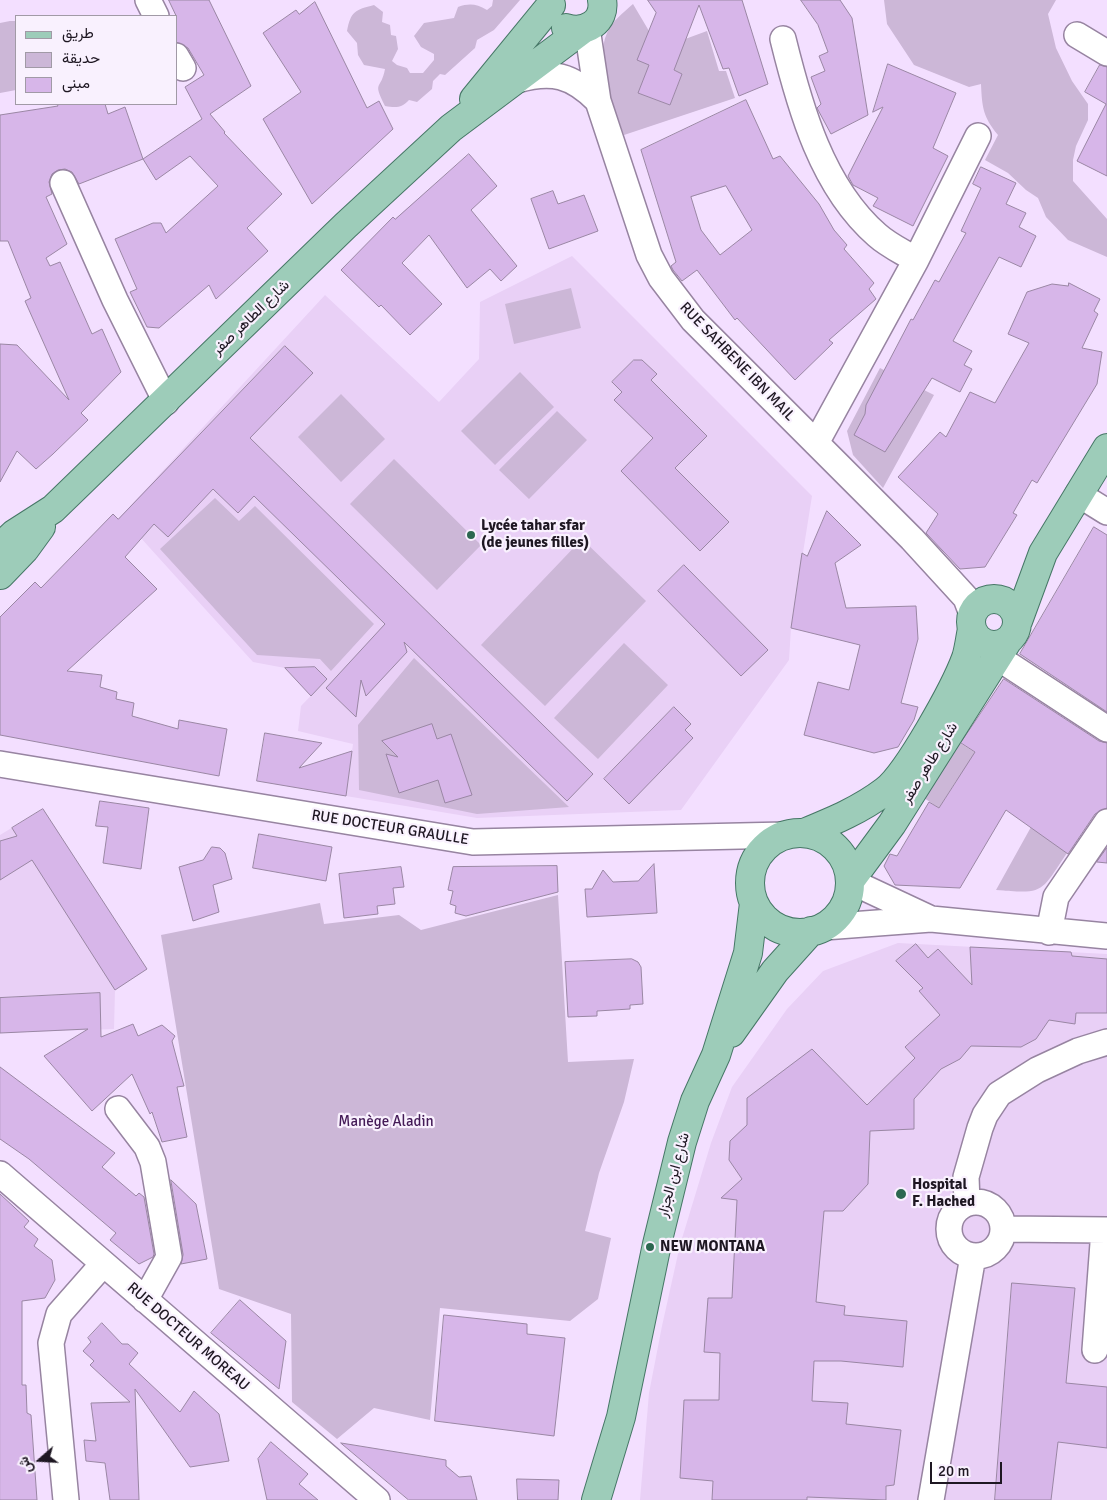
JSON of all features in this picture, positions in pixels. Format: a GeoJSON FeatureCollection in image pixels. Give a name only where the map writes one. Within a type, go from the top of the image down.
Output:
{"type":"FeatureCollection","features":[{"type":"Feature","properties":{"kind":"main road","name":"شارع الطاهر صفر"},"geometry":{"type":"LineString","coordinates":[[0,547],[14,534],[53,509],[166,402],[345,226],[451,128],[517,80],[617,0]]}},
{"type":"Feature","properties":{"kind":"main road","name":"شارع الطاهر صفر"},"geometry":{"type":"LineString","coordinates":[[451,128],[551,2]]}},
{"type":"Feature","properties":{"kind":"main road"},"geometry":{"type":"LineString","coordinates":[[551,2],[555,19],[568,29],[592,19]]}},
{"type":"Feature","properties":{"kind":"main road","name":"شارع طاهر صفر"},"geometry":{"type":"LineString","coordinates":[[850,881],[892,824],[1007,640],[1043,553],[1107,448]]}},
{"type":"Feature","properties":{"kind":"main road","name":"شارع الطاهر صفر"},"geometry":{"type":"LineString","coordinates":[[0,575],[25,549],[53,509]]}},
{"type":"Feature","properties":{"kind":"main road","name":"شارع طاهر صفر"},"geometry":{"type":"LineString","coordinates":[[794,834],[848,816],[886,790],[906,767],[954,684],[966,658],[978,614],[1043,553]]}},
{"type":"Feature","properties":{"kind":"main road"},"geometry":{"type":"LineString","coordinates":[[998,599],[1012,606],[1007,640],[993,646],[980,641],[978,614],[998,599]]}},
{"type":"Feature","properties":{"kind":"main road"},"geometry":{"type":"LineString","coordinates":[[794,834],[818,836],[836,849],[847,867],[850,881],[848,895],[843,908],[835,918],[817,929],[794,932],[777,928],[763,917],[754,903],[750,889],[750,875],[754,862],[767,845],[794,834]]}},
{"type":"Feature","properties":{"kind":"main road","name":"شارع ابن الجزار"},"geometry":{"type":"LineString","coordinates":[[596,1500],[621,1417],[657,1244],[682,1142],[695,1101],[716,1055],[748,953],[754,903]]}},
{"type":"Feature","properties":{"kind":"main road","name":"شارع ابن الجزار"},"geometry":{"type":"LineString","coordinates":[[716,1055],[775,971],[817,929]]}},
{"type":"Feature","properties":{"kind":"main road","name":"شارع ابن الجزار"},"geometry":{"type":"LineString","coordinates":[[615,1500],[621,1417]]}},
{"type":"Feature","properties":{"kind":"street"},"geometry":{"type":"LineString","coordinates":[[148,0],[156,15]]}},
{"type":"Feature","properties":{"kind":"street","name":"RUE SAHBENE IBN MAIL"},"geometry":{"type":"LineString","coordinates":[[592,19],[598,101],[649,255],[661,278],[694,320],[919,547],[966,598],[978,614]]}},
{"type":"Feature","properties":{"kind":"street"},"geometry":{"type":"LineString","coordinates":[[1077,35],[1107,53]]}},
{"type":"Feature","properties":{"kind":"street"},"geometry":{"type":"LineString","coordinates":[[783,39],[792,78],[807,119],[837,188],[854,212],[877,235],[916,260]]}},
{"type":"Feature","properties":{"kind":"street"},"geometry":{"type":"LineString","coordinates":[[517,80],[535,75],[552,74],[570,79],[585,88],[598,101]]}},
{"type":"Feature","properties":{"kind":"street"},"geometry":{"type":"LineString","coordinates":[[816,443],[916,260],[978,136]]}},
{"type":"Feature","properties":{"kind":"street"},"geometry":{"type":"LineString","coordinates":[[63,183],[115,300],[166,402]]}},
{"type":"Feature","properties":{"kind":"street"},"geometry":{"type":"LineString","coordinates":[[1078,494],[1107,512]]}},
{"type":"Feature","properties":{"kind":"street"},"geometry":{"type":"LineString","coordinates":[[1007,640],[1107,730]]}},
{"type":"Feature","properties":{"kind":"street","name":"RUE DOCTEUR GRAULLE"},"geometry":{"type":"LineString","coordinates":[[0,764],[473,842],[794,834]]}},
{"type":"Feature","properties":{"kind":"street"},"geometry":{"type":"LineString","coordinates":[[1049,932],[1056,898],[1107,822]]}},
{"type":"Feature","properties":{"kind":"street"},"geometry":{"type":"LineString","coordinates":[[850,881],[931,919]]}},
{"type":"Feature","properties":{"kind":"street"},"geometry":{"type":"LineString","coordinates":[[817,929],[931,919],[1049,932],[1107,936]]}},
{"type":"Feature","properties":{"kind":"street"},"geometry":{"type":"LineString","coordinates":[[967,1203],[966,1177],[980,1128],[985,1115],[999,1094],[1037,1070],[1078,1051],[1107,1042]]}},
{"type":"Feature","properties":{"kind":"street"},"geometry":{"type":"LineString","coordinates":[[118,1109],[147,1147],[153,1162],[170,1257],[145,1300]]}},
{"type":"Feature","properties":{"kind":"street","name":"RUE DOCTEUR MOREAU"},"geometry":{"type":"LineString","coordinates":[[0,1174],[377,1500]]}},
{"type":"Feature","properties":{"kind":"street"},"geometry":{"type":"LineString","coordinates":[[976,1201],[992,1206],[1002,1220],[1003,1229],[1002,1237],[990,1252],[973,1256],[957,1248],[949,1232],[953,1214],[967,1203],[976,1201]]}},
{"type":"Feature","properties":{"kind":"street"},"geometry":{"type":"LineString","coordinates":[[1003,1229],[1106,1230],[1095,1350]]}},
{"type":"Feature","properties":{"kind":"street"},"geometry":{"type":"LineString","coordinates":[[931,1500],[973,1256]]}},
{"type":"Feature","properties":{"kind":"street"},"geometry":{"type":"LineString","coordinates":[[66,1500],[50,1343],[59,1314],[103,1264]]}},
{"type":"Feature","properties":{"kind":"shaded area","name":"Lycée tahar sfar (de jeunes filles)"},"geometry":{"type":"Polygon","coordinates":[[[572,256],[812,496],[791,628],[789,660],[681,810],[477,818],[346,796],[353,744],[298,731],[301,706],[327,679],[315,667],[285,668],[253,662],[121,516],[325,295],[439,402],[479,359],[480,302],[572,256]]]}},
{"type":"Feature","properties":{"kind":"shaded area"},"geometry":{"type":"Polygon","coordinates":[[[43,809],[147,969],[115,990],[114,1029],[0,1033],[0,835],[43,809]]]}},
{"type":"Feature","properties":{"kind":"shaded area","name":"Hospital F. Hached"},"geometry":{"type":"Polygon","coordinates":[[[898,943],[1107,954],[1107,1500],[640,1500],[649,1393],[680,1245],[711,1143],[732,1087],[787,1009],[823,971],[898,943]]]}},
{"type":"Feature","properties":{"kind":"green space"},"geometry":{"type":"Polygon","coordinates":[[[493,0],[520,0],[494,30],[477,40],[475,48],[445,75],[440,74],[433,81],[432,89],[417,102],[409,100],[404,105],[398,107],[385,106],[378,89],[385,69],[364,65],[358,55],[357,43],[347,31],[350,19],[355,12],[374,5],[383,12],[382,22],[390,25],[391,35],[396,36],[398,49],[392,61],[397,65],[407,68],[410,73],[423,73],[434,60],[434,54],[421,47],[414,36],[424,23],[454,18],[458,7],[466,5],[476,5],[487,10],[492,6],[493,0]]]}},
{"type":"Feature","properties":{"kind":"green space"},"geometry":{"type":"Polygon","coordinates":[[[884,0],[1056,0],[1048,14],[1056,48],[1072,81],[1088,104],[1088,120],[1076,146],[1073,160],[1073,181],[1107,219],[1107,257],[1068,240],[1046,217],[1038,198],[1026,190],[1008,173],[985,160],[998,135],[989,123],[984,111],[981,84],[969,87],[914,65],[887,24],[884,0]]]}},
{"type":"Feature","properties":{"kind":"green space"},"geometry":{"type":"Polygon","coordinates":[[[633,4],[649,31],[649,65],[639,93],[670,105],[682,74],[674,70],[677,42],[707,31],[719,71],[726,71],[735,98],[624,135],[607,84],[603,57],[607,33],[618,17],[633,4]]]}},
{"type":"Feature","properties":{"kind":"green space"},"geometry":{"type":"Polygon","coordinates":[[[15,21],[15,90],[0,93],[0,23],[15,21]]]}},
{"type":"Feature","properties":{"kind":"green space"},"geometry":{"type":"Polygon","coordinates":[[[571,288],[581,328],[514,344],[505,304],[571,288]]]}},
{"type":"Feature","properties":{"kind":"green space"},"geometry":{"type":"Polygon","coordinates":[[[880,368],[934,395],[883,488],[853,455],[847,431],[880,368]]]}},
{"type":"Feature","properties":{"kind":"green space"},"geometry":{"type":"Polygon","coordinates":[[[520,372],[554,407],[495,465],[461,431],[520,372]]]}},
{"type":"Feature","properties":{"kind":"green space"},"geometry":{"type":"Polygon","coordinates":[[[341,394],[385,439],[341,482],[298,437],[341,394]]]}},
{"type":"Feature","properties":{"kind":"green space"},"geometry":{"type":"Polygon","coordinates":[[[557,411],[587,440],[529,499],[499,470],[557,411]]]}},
{"type":"Feature","properties":{"kind":"green space"},"geometry":{"type":"Polygon","coordinates":[[[394,459],[481,545],[437,590],[350,504],[394,459]]]}},
{"type":"Feature","properties":{"kind":"green space"},"geometry":{"type":"Polygon","coordinates":[[[215,498],[239,521],[255,506],[374,624],[331,671],[320,659],[257,655],[160,549],[215,498]]]}},
{"type":"Feature","properties":{"kind":"green space"},"geometry":{"type":"Polygon","coordinates":[[[582,539],[646,601],[545,706],[481,645],[582,539]]]}},
{"type":"Feature","properties":{"kind":"green space"},"geometry":{"type":"Polygon","coordinates":[[[624,643],[668,685],[598,759],[554,718],[624,643]]]}},
{"type":"Feature","properties":{"kind":"green space"},"geometry":{"type":"Polygon","coordinates":[[[414,658],[569,807],[477,814],[359,790],[358,725],[414,658]]]}},
{"type":"Feature","properties":{"kind":"green space"},"geometry":{"type":"Polygon","coordinates":[[[960,743],[987,760],[956,781],[939,808],[924,798],[960,743]]]}},
{"type":"Feature","properties":{"kind":"green space"},"geometry":{"type":"Polygon","coordinates":[[[1031,827],[1067,853],[1046,883],[1040,888],[1024,892],[996,890],[1031,827]]]}},
{"type":"Feature","properties":{"kind":"green space","name":"Manège Aladin"},"geometry":{"type":"Polygon","coordinates":[[[558,895],[568,1062],[634,1059],[624,1102],[599,1173],[585,1231],[611,1238],[598,1299],[570,1321],[440,1308],[430,1420],[374,1408],[337,1439],[292,1402],[291,1314],[219,1289],[161,935],[320,903],[324,924],[399,915],[421,930],[558,895]]]}},
{"type":"Feature","properties":{"kind":"building"},"geometry":{"type":"Polygon","coordinates":[[[169,0],[209,0],[251,86],[210,114],[224,133],[282,194],[247,228],[268,251],[216,299],[209,285],[159,328],[147,327],[130,292],[137,289],[115,239],[153,223],[161,223],[166,233],[218,186],[190,156],[156,180],[143,159],[202,119],[185,87],[204,75],[188,48],[178,43],[178,15],[176,15],[169,0]]]}},
{"type":"Feature","properties":{"kind":"building"},"geometry":{"type":"Polygon","coordinates":[[[648,0],[742,0],[768,84],[739,96],[729,68],[723,69],[699,5],[674,70],[682,74],[670,105],[638,93],[649,65],[637,60],[656,13],[648,0]]]}},
{"type":"Feature","properties":{"kind":"building"},"geometry":{"type":"Polygon","coordinates":[[[801,0],[840,0],[852,18],[868,115],[831,134],[817,108],[821,104],[811,77],[825,71],[819,56],[828,52],[818,25],[801,0]]]}},
{"type":"Feature","properties":{"kind":"building"},"geometry":{"type":"Polygon","coordinates":[[[315,2],[367,108],[379,101],[393,129],[312,204],[263,119],[301,92],[263,33],[296,10],[299,14],[315,2]]]}},
{"type":"Feature","properties":{"kind":"building"},"geometry":{"type":"Polygon","coordinates":[[[888,64],[956,93],[933,148],[948,156],[913,226],[873,206],[878,198],[853,185],[848,176],[883,107],[873,112],[888,64]]]}},
{"type":"Feature","properties":{"kind":"building"},"geometry":{"type":"Polygon","coordinates":[[[1100,65],[1107,67],[1107,176],[1077,161],[1106,104],[1085,92],[1100,65]]]}},
{"type":"Feature","properties":{"kind":"building"},"geometry":{"type":"Polygon","coordinates":[[[746,100],[773,159],[780,156],[819,204],[834,230],[847,245],[844,249],[874,283],[869,289],[876,299],[829,340],[833,343],[795,380],[737,318],[735,320],[697,270],[682,281],[673,270],[671,266],[676,262],[641,150],[746,100]],[[726,186],[691,197],[701,230],[720,255],[752,230],[726,186]]]}},
{"type":"Feature","properties":{"kind":"building"},"geometry":{"type":"Polygon","coordinates":[[[58,105],[105,105],[108,114],[125,107],[143,159],[79,184],[72,172],[65,169],[58,170],[52,174],[49,182],[52,194],[46,197],[67,244],[46,258],[50,266],[60,262],[92,334],[102,329],[121,372],[81,413],[88,420],[53,454],[36,469],[17,451],[0,482],[0,344],[17,345],[69,400],[25,301],[31,298],[8,241],[0,241],[0,115],[58,105]]]}},
{"type":"Feature","properties":{"kind":"building"},"geometry":{"type":"Polygon","coordinates":[[[469,154],[497,186],[471,210],[517,266],[501,281],[490,269],[467,288],[429,235],[402,263],[442,304],[410,335],[381,305],[379,307],[341,270],[393,217],[395,219],[469,154]]]}},
{"type":"Feature","properties":{"kind":"building"},"geometry":{"type":"Polygon","coordinates":[[[981,167],[1016,183],[1006,204],[1026,213],[1019,227],[1036,236],[1021,267],[999,257],[953,341],[972,351],[964,365],[972,369],[960,392],[932,378],[885,452],[854,435],[865,414],[866,405],[911,319],[913,320],[935,280],[939,282],[966,233],[961,231],[981,188],[973,184],[981,167]]]}},
{"type":"Feature","properties":{"kind":"building"},"geometry":{"type":"Polygon","coordinates":[[[553,191],[558,204],[584,195],[598,231],[549,249],[531,199],[553,191]]]}},
{"type":"Feature","properties":{"kind":"building"},"geometry":{"type":"Polygon","coordinates":[[[1069,283],[1100,299],[1094,311],[1098,314],[1082,348],[1102,352],[1097,384],[1037,483],[1032,480],[1013,513],[1017,515],[985,567],[960,569],[926,533],[938,514],[898,477],[940,432],[946,437],[970,392],[995,403],[1029,343],[1008,334],[1027,292],[1052,284],[1068,286],[1069,283]]]}},
{"type":"Feature","properties":{"kind":"building"},"geometry":{"type":"Polygon","coordinates":[[[285,346],[313,373],[250,438],[593,774],[567,801],[404,642],[407,652],[366,696],[361,680],[356,717],[326,688],[385,624],[254,496],[238,513],[213,489],[168,537],[154,524],[125,557],[157,589],[67,671],[102,675],[100,687],[117,692],[116,699],[134,703],[132,716],[178,729],[179,720],[227,729],[219,776],[0,735],[0,617],[35,582],[41,588],[113,514],[118,519],[285,346]]]}},
{"type":"Feature","properties":{"kind":"building"},"geometry":{"type":"Polygon","coordinates":[[[634,360],[642,360],[657,374],[651,380],[707,436],[675,468],[729,522],[700,551],[621,471],[653,438],[614,400],[622,392],[612,382],[634,360]]]}},
{"type":"Feature","properties":{"kind":"building"},"geometry":{"type":"Polygon","coordinates":[[[827,511],[861,545],[835,563],[846,608],[916,606],[918,639],[901,703],[918,707],[914,720],[898,747],[874,753],[804,735],[818,682],[849,690],[860,645],[791,628],[802,553],[807,556],[827,511]]]}},
{"type":"Feature","properties":{"kind":"building"},"geometry":{"type":"Polygon","coordinates":[[[1094,527],[1107,535],[1107,712],[1020,654],[1094,527]]]}},
{"type":"Feature","properties":{"kind":"building"},"geometry":{"type":"Polygon","coordinates":[[[684,565],[768,650],[741,676],[658,591],[684,565]]]}},
{"type":"Feature","properties":{"kind":"building"},"geometry":{"type":"Polygon","coordinates":[[[315,667],[327,679],[311,696],[285,668],[315,667]]]}},
{"type":"Feature","properties":{"kind":"building"},"geometry":{"type":"Polygon","coordinates":[[[1004,679],[1099,741],[1107,743],[1107,808],[1095,814],[1068,854],[1006,810],[960,888],[895,885],[884,866],[890,854],[897,856],[929,802],[939,808],[975,752],[961,743],[1004,679]]]}},
{"type":"Feature","properties":{"kind":"building"},"geometry":{"type":"Polygon","coordinates":[[[674,707],[691,724],[685,730],[693,738],[629,804],[604,779],[674,707]]]}},
{"type":"Feature","properties":{"kind":"building"},"geometry":{"type":"Polygon","coordinates":[[[432,724],[437,739],[451,734],[472,795],[445,803],[438,780],[399,793],[386,754],[398,757],[382,741],[432,724]]]}},
{"type":"Feature","properties":{"kind":"building"},"geometry":{"type":"Polygon","coordinates":[[[265,733],[322,743],[299,768],[352,751],[346,796],[257,781],[265,733]]]}},
{"type":"Feature","properties":{"kind":"building"},"geometry":{"type":"Polygon","coordinates":[[[100,801],[149,808],[141,869],[103,863],[108,827],[96,826],[100,801]]]}},
{"type":"Feature","properties":{"kind":"building"},"geometry":{"type":"Polygon","coordinates":[[[43,809],[147,969],[115,990],[32,860],[0,880],[0,841],[17,836],[12,828],[43,809]]]}},
{"type":"Feature","properties":{"kind":"building"},"geometry":{"type":"Polygon","coordinates":[[[259,834],[332,847],[326,881],[253,868],[259,834]]]}},
{"type":"Feature","properties":{"kind":"building"},"geometry":{"type":"Polygon","coordinates":[[[212,847],[220,848],[225,853],[232,879],[213,885],[219,912],[193,921],[179,867],[203,860],[212,847]]]}},
{"type":"Feature","properties":{"kind":"building"},"geometry":{"type":"Polygon","coordinates":[[[1107,848],[1107,863],[1097,862],[1107,848]]]}},
{"type":"Feature","properties":{"kind":"building"},"geometry":{"type":"Polygon","coordinates":[[[654,864],[657,913],[587,917],[585,889],[592,889],[603,870],[613,882],[638,881],[654,864]]]}},
{"type":"Feature","properties":{"kind":"building"},"geometry":{"type":"Polygon","coordinates":[[[557,866],[558,892],[466,916],[455,913],[456,906],[450,904],[453,891],[448,890],[453,867],[557,866]]]}},
{"type":"Feature","properties":{"kind":"building"},"geometry":{"type":"Polygon","coordinates":[[[401,867],[404,887],[393,888],[395,904],[377,906],[378,914],[344,918],[339,874],[401,867]]]}},
{"type":"Feature","properties":{"kind":"building"},"geometry":{"type":"Polygon","coordinates":[[[916,944],[928,958],[938,949],[972,985],[970,947],[1071,952],[1072,956],[1107,959],[1107,1013],[1076,1013],[1075,1024],[1049,1020],[1036,1039],[1021,1047],[971,1046],[960,1059],[941,1069],[914,1099],[914,1129],[870,1131],[868,1184],[843,1211],[824,1211],[816,1302],[845,1306],[844,1315],[907,1321],[903,1367],[841,1361],[814,1361],[812,1401],[848,1403],[846,1424],[901,1430],[894,1485],[886,1486],[886,1500],[807,1497],[807,1500],[712,1500],[713,1481],[680,1478],[684,1400],[719,1400],[720,1353],[704,1352],[708,1298],[732,1298],[737,1200],[721,1198],[742,1179],[729,1160],[730,1141],[747,1125],[747,1098],[812,1049],[867,1105],[915,1058],[905,1047],[940,1015],[919,991],[923,988],[896,961],[916,944]]]}},
{"type":"Feature","properties":{"kind":"building"},"geometry":{"type":"Polygon","coordinates":[[[632,959],[638,962],[641,967],[643,1004],[630,1005],[630,1009],[597,1011],[597,1016],[568,1017],[565,962],[632,959]]]}},
{"type":"Feature","properties":{"kind":"building"},"geometry":{"type":"Polygon","coordinates":[[[100,993],[101,1037],[133,1024],[138,1036],[162,1025],[175,1036],[172,1041],[184,1086],[177,1087],[187,1137],[162,1142],[152,1112],[150,1114],[132,1074],[92,1111],[44,1056],[88,1029],[0,1033],[0,998],[100,993]]]}},
{"type":"Feature","properties":{"kind":"building"},"geometry":{"type":"Polygon","coordinates":[[[0,1067],[115,1153],[102,1167],[136,1196],[139,1193],[144,1197],[153,1257],[139,1264],[110,1240],[116,1233],[29,1159],[0,1139],[0,1067]]]}},
{"type":"Feature","properties":{"kind":"building"},"geometry":{"type":"Polygon","coordinates":[[[171,1180],[196,1204],[207,1259],[181,1264],[183,1255],[171,1180]]]}},
{"type":"Feature","properties":{"kind":"building"},"geometry":{"type":"Polygon","coordinates":[[[0,1194],[29,1221],[24,1227],[38,1239],[34,1246],[52,1260],[55,1280],[45,1298],[22,1301],[22,1385],[26,1385],[27,1413],[31,1415],[37,1500],[0,1500],[0,1194]]]}},
{"type":"Feature","properties":{"kind":"building"},"geometry":{"type":"Polygon","coordinates":[[[1012,1283],[1075,1288],[1066,1383],[1107,1387],[1107,1448],[1058,1442],[1051,1500],[995,1500],[1012,1283]]]}},
{"type":"Feature","properties":{"kind":"building"},"geometry":{"type":"Polygon","coordinates":[[[240,1300],[286,1341],[279,1389],[211,1333],[240,1300]]]}},
{"type":"Feature","properties":{"kind":"building"},"geometry":{"type":"Polygon","coordinates":[[[444,1315],[527,1324],[527,1334],[565,1338],[554,1436],[435,1421],[444,1315]]]}},
{"type":"Feature","properties":{"kind":"building"},"geometry":{"type":"Polygon","coordinates":[[[102,1323],[122,1344],[128,1344],[138,1353],[129,1364],[180,1412],[194,1391],[219,1414],[229,1461],[190,1467],[135,1389],[139,1500],[110,1500],[105,1463],[86,1461],[84,1440],[96,1441],[91,1403],[130,1402],[90,1365],[94,1361],[83,1351],[91,1342],[88,1338],[102,1323]]]}},
{"type":"Feature","properties":{"kind":"building"},"geometry":{"type":"Polygon","coordinates":[[[271,1442],[308,1474],[299,1484],[318,1500],[267,1500],[258,1459],[271,1442]]]}},
{"type":"Feature","properties":{"kind":"building"},"geometry":{"type":"Polygon","coordinates":[[[341,1443],[446,1460],[446,1466],[459,1477],[471,1476],[477,1500],[409,1500],[341,1443]]]}},
{"type":"Feature","properties":{"kind":"building"},"geometry":{"type":"Polygon","coordinates":[[[517,1479],[559,1480],[558,1500],[518,1500],[517,1479]]]}},
{"type":"Feature","properties":{"kind":"place","name":"Lycée tahar sfar (de jeunes filles)"},"geometry":{"type":"Point","coordinates":[471,535]}},
{"type":"Feature","properties":{"kind":"place","name":"Hospital F. Hached"},"geometry":{"type":"Point","coordinates":[901,1194]}},
{"type":"Feature","properties":{"kind":"place","name":"NEW MONTANA"},"geometry":{"type":"Point","coordinates":[650,1247]}}]}
